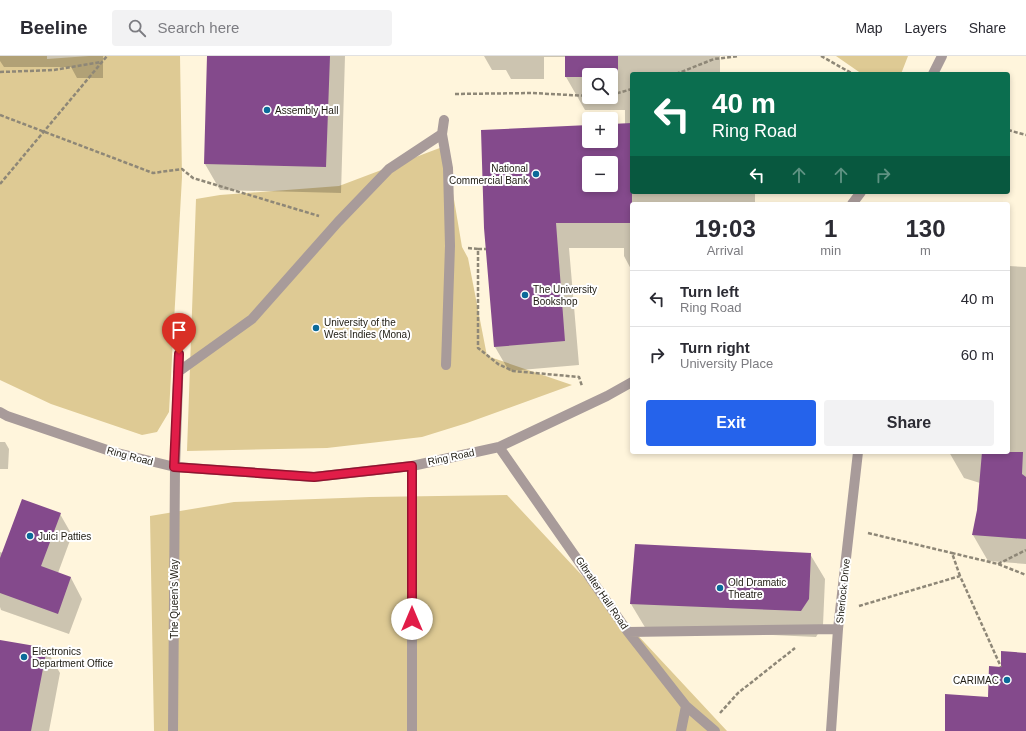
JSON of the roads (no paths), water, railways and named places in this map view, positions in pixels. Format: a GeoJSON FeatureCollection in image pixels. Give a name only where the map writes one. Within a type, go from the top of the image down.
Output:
{"type":"FeatureCollection","features":[{"type":"Feature","properties":{"kind":"street"},"geometry":{"type":"LineString","coordinates":[[934,72],[942,56]]}},
{"type":"Feature","properties":{"kind":"street"},"geometry":{"type":"LineString","coordinates":[[444,120],[442,134],[448,168],[450,246],[446,364]]}},
{"type":"Feature","properties":{"kind":"street"},"geometry":{"type":"LineString","coordinates":[[178,372],[252,318],[338,222],[389,170],[442,134]]}},
{"type":"Feature","properties":{"kind":"street","name":"The Queen's Way"},"geometry":{"type":"LineString","coordinates":[[173,731],[174,467],[179,354]]}},
{"type":"Feature","properties":{"kind":"street","name":"Ring Road"},"geometry":{"type":"LineString","coordinates":[[0,412],[6,416],[113,452],[174,467],[314,477],[412,466],[499,447],[630,383]]}},
{"type":"Feature","properties":{"kind":"street","name":"Gibralter Hall Road"},"geometry":{"type":"LineString","coordinates":[[499,447],[628,632],[686,706],[712,728]]}},
{"type":"Feature","properties":{"kind":"street","name":"Sherlock Drive"},"geometry":{"type":"LineString","coordinates":[[832,731],[838,629],[858,454]]}},
{"type":"Feature","properties":{"kind":"street"},"geometry":{"type":"LineString","coordinates":[[412,466],[412,731]]}},
{"type":"Feature","properties":{"kind":"street"},"geometry":{"type":"LineString","coordinates":[[628,632],[838,629]]}},
{"type":"Feature","properties":{"kind":"street"},"geometry":{"type":"LineString","coordinates":[[681,731],[686,706]]}},
{"type":"Feature","properties":{"kind":"place","name":"Assembly Hall"},"geometry":{"type":"Point","coordinates":[267,110]}},
{"type":"Feature","properties":{"kind":"place","name":"National Commercial Bank"},"geometry":{"type":"Point","coordinates":[536,174]}},
{"type":"Feature","properties":{"kind":"place","name":"The University Bookshop"},"geometry":{"type":"Point","coordinates":[525,295]}},
{"type":"Feature","properties":{"kind":"place","name":"University of the West Indies (Mona)"},"geometry":{"type":"Point","coordinates":[316,328]}},
{"type":"Feature","properties":{"kind":"place","name":"Juici Patties"},"geometry":{"type":"Point","coordinates":[30,536]}},
{"type":"Feature","properties":{"kind":"place","name":"Old Dramatic Theatre"},"geometry":{"type":"Point","coordinates":[720,588]}},
{"type":"Feature","properties":{"kind":"place","name":"Electronics Department Office"},"geometry":{"type":"Point","coordinates":[24,657]}},
{"type":"Feature","properties":{"kind":"place","name":"CARIMAC"},"geometry":{"type":"Point","coordinates":[1007,680]}}]}
